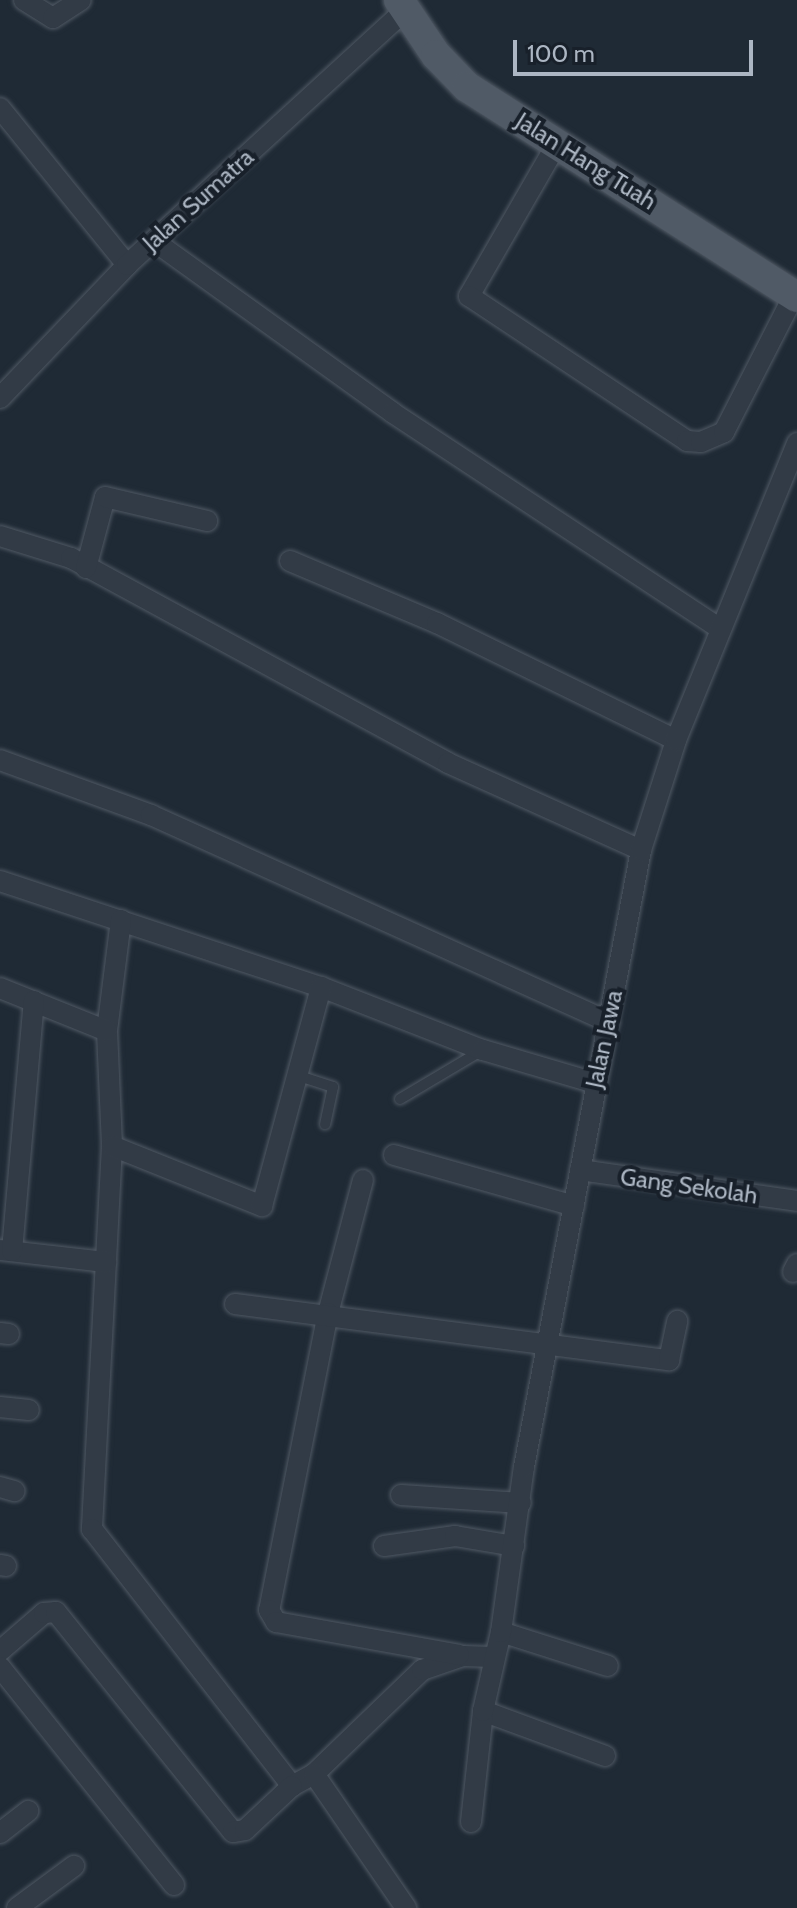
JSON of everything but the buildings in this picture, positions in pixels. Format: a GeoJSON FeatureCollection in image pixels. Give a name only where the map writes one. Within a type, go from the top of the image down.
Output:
{"type":"FeatureCollection","features":[{"type":"Feature","properties":{"kind":"main road","name":"Jalan Hang Tuah"},"geometry":{"type":"LineString","coordinates":[[402,5],[436,55],[467,87],[796,296]]}},
{"type":"Feature","properties":{"kind":"street"},"geometry":{"type":"LineString","coordinates":[[24,0],[53,18],[81,0]]}},
{"type":"Feature","properties":{"kind":"street","name":"Jalan Sumatra"},"geometry":{"type":"LineString","coordinates":[[0,398],[127,265],[402,5]]}},
{"type":"Feature","properties":{"kind":"street"},"geometry":{"type":"LineString","coordinates":[[0,108],[127,265]]}},
{"type":"Feature","properties":{"kind":"street"},"geometry":{"type":"LineString","coordinates":[[558,142],[469,296],[687,441],[701,442],[724,432],[796,296]]}},
{"type":"Feature","properties":{"kind":"street"},"geometry":{"type":"LineString","coordinates":[[154,241],[393,413],[719,628]]}},
{"type":"Feature","properties":{"kind":"street","name":"Jalan Jawa"},"geometry":{"type":"LineString","coordinates":[[471,1822],[483,1711],[501,1632],[547,1341],[641,850],[676,740],[719,628],[797,443]]}},
{"type":"Feature","properties":{"kind":"street"},"geometry":{"type":"LineString","coordinates":[[86,568],[105,497],[207,521]]}},
{"type":"Feature","properties":{"kind":"street"},"geometry":{"type":"LineString","coordinates":[[0,536],[71,558],[448,763],[641,850]]}},
{"type":"Feature","properties":{"kind":"street"},"geometry":{"type":"LineString","coordinates":[[290,561],[437,623],[676,740]]}},
{"type":"Feature","properties":{"kind":"street"},"geometry":{"type":"LineString","coordinates":[[0,760],[151,815],[609,1022]]}},
{"type":"Feature","properties":{"kind":"street"},"geometry":{"type":"LineString","coordinates":[[0,881],[321,987],[483,1050],[595,1083]]}},
{"type":"Feature","properties":{"kind":"street"},"geometry":{"type":"LineString","coordinates":[[121,920],[107,1031],[112,1146],[92,1529],[292,1786]]}},
{"type":"Feature","properties":{"kind":"street"},"geometry":{"type":"LineString","coordinates":[[112,1146],[262,1206],[321,987]]}},
{"type":"Feature","properties":{"kind":"street"},"geometry":{"type":"LineString","coordinates":[[0,988],[107,1031]]}},
{"type":"Feature","properties":{"kind":"street"},"geometry":{"type":"LineString","coordinates":[[34,1001],[6,1250],[106,1262]]}},
{"type":"Feature","properties":{"kind":"street"},"geometry":{"type":"LineString","coordinates":[[394,1155],[574,1206]]}},
{"type":"Feature","properties":{"kind":"street","name":"Gang Sekolah"},"geometry":{"type":"LineString","coordinates":[[580,1170],[797,1201]]}},
{"type":"Feature","properties":{"kind":"street"},"geometry":{"type":"LineString","coordinates":[[363,1180],[328,1313],[271,1617],[463,1656],[493,1657]]}},
{"type":"Feature","properties":{"kind":"street"},"geometry":{"type":"LineString","coordinates":[[235,1304],[547,1341],[669,1360],[677,1321]]}},
{"type":"Feature","properties":{"kind":"street"},"geometry":{"type":"LineString","coordinates":[[0,1407],[29,1410]]}},
{"type":"Feature","properties":{"kind":"street"},"geometry":{"type":"LineString","coordinates":[[401,1495],[521,1503]]}},
{"type":"Feature","properties":{"kind":"street"},"geometry":{"type":"LineString","coordinates":[[384,1546],[455,1536],[514,1546]]}},
{"type":"Feature","properties":{"kind":"street"},"geometry":{"type":"LineString","coordinates":[[0,1651],[44,1613],[56,1612],[233,1832],[245,1830],[292,1786],[314,1774],[406,1681],[443,1660],[463,1656]]}},
{"type":"Feature","properties":{"kind":"street"},"geometry":{"type":"LineString","coordinates":[[501,1632],[608,1666]]}},
{"type":"Feature","properties":{"kind":"street"},"geometry":{"type":"LineString","coordinates":[[0,1667],[174,1885]]}},
{"type":"Feature","properties":{"kind":"street"},"geometry":{"type":"LineString","coordinates":[[483,1711],[605,1756]]}},
{"type":"Feature","properties":{"kind":"street"},"geometry":{"type":"LineString","coordinates":[[314,1774],[406,1908]]}},
{"type":"Feature","properties":{"kind":"street"},"geometry":{"type":"LineString","coordinates":[[0,1833],[28,1811]]}},
{"type":"Feature","properties":{"kind":"street"},"geometry":{"type":"LineString","coordinates":[[17,1908],[74,1866]]}},
{"type":"Feature","properties":{"kind":"lane"},"geometry":{"type":"LineString","coordinates":[[400,1099],[483,1050]]}},
{"type":"Feature","properties":{"kind":"lane"},"geometry":{"type":"LineString","coordinates":[[296,1075],[333,1087],[325,1124]]}}]}
